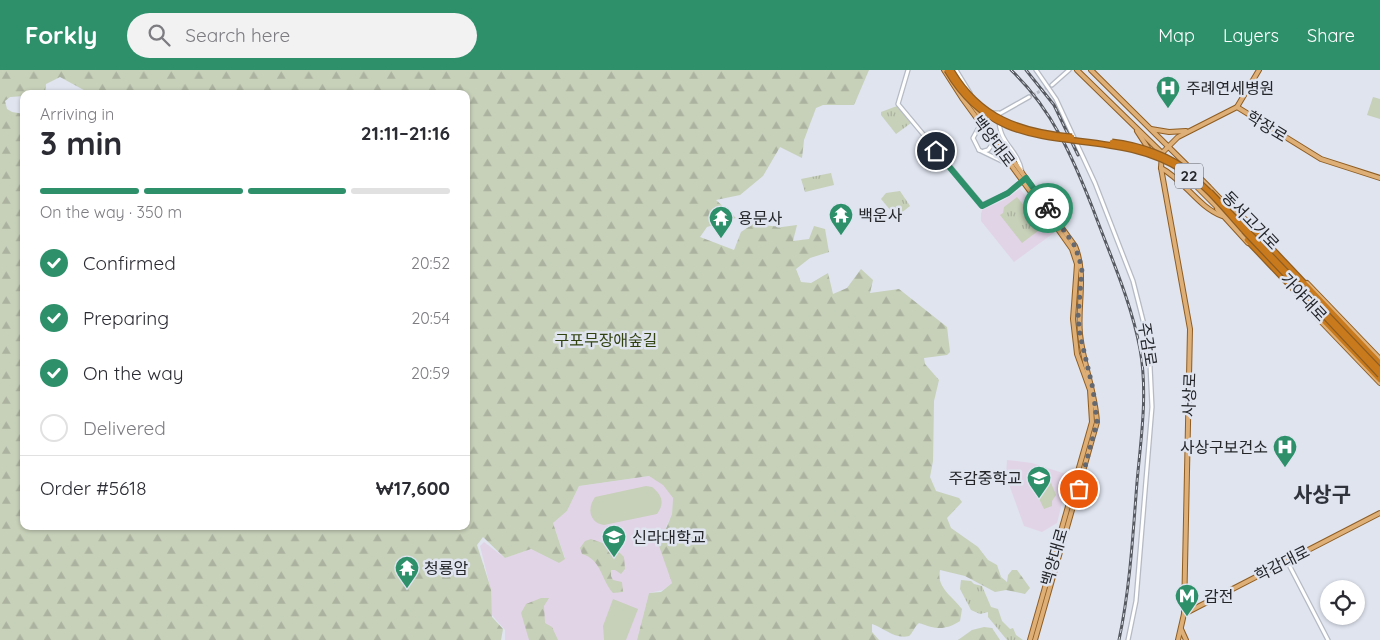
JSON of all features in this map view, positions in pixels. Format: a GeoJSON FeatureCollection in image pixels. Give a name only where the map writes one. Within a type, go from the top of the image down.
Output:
{"type":"FeatureCollection","features":[{"type":"Feature","properties":{"kind":"highway","name":"동서고가로"},"geometry":{"type":"LineString","coordinates":[[950,70],[976,103],[1001,120],[1043,134],[1129,144],[1185,168],[1231,212],[1380,365]]}},
{"type":"Feature","properties":{"kind":"highway","name":"동서고가로"},"geometry":{"type":"LineString","coordinates":[[950,70],[965,96],[994,120],[1027,134],[1127,147],[1146,153],[1183,171],[1240,226],[1247,240],[1379,378]]}},
{"type":"Feature","properties":{"kind":"main road","name":"백양대로"},"geometry":{"type":"LineString","coordinates":[[950,70],[976,110],[1023,173],[1075,257],[1077,271],[1073,319],[1077,354],[1090,390],[1093,417],[1087,447],[1030,640]]}},
{"type":"Feature","properties":{"kind":"main road","name":"백양대로"},"geometry":{"type":"LineString","coordinates":[[950,70],[994,142],[1025,179],[1075,246],[1080,259],[1082,277],[1078,317],[1080,335],[1093,389],[1097,422],[1035,640]]}},
{"type":"Feature","properties":{"kind":"main road","name":"가야대로"},"geometry":{"type":"LineString","coordinates":[[1077,70],[1205,194],[1379,378]]}},
{"type":"Feature","properties":{"kind":"main road","name":"가야대로"},"geometry":{"type":"LineString","coordinates":[[1091,70],[1209,187],[1380,365]]}},
{"type":"Feature","properties":{"kind":"main road"},"geometry":{"type":"LineString","coordinates":[[1237,107],[1259,70]]}},
{"type":"Feature","properties":{"kind":"main road","name":"학장로"},"geometry":{"type":"LineString","coordinates":[[1162,153],[1174,140],[1188,131],[1237,107],[1321,159],[1380,178]]}},
{"type":"Feature","properties":{"kind":"main road"},"geometry":{"type":"LineString","coordinates":[[1133,125],[1161,168],[1170,173],[1213,212],[1223,216]]}},
{"type":"Feature","properties":{"kind":"main road"},"geometry":{"type":"LineString","coordinates":[[1149,128],[1169,132],[1188,131]]}},
{"type":"Feature","properties":{"kind":"main road"},"geometry":{"type":"LineString","coordinates":[[1174,140],[1172,145],[1176,154]]}},
{"type":"Feature","properties":{"kind":"main road","name":"사상로"},"geometry":{"type":"LineString","coordinates":[[1162,153],[1161,168],[1190,329],[1184,614],[1178,640]]}},
{"type":"Feature","properties":{"kind":"main road"},"geometry":{"type":"LineString","coordinates":[[1209,187],[1240,214],[1380,365]]}},
{"type":"Feature","properties":{"kind":"main road"},"geometry":{"type":"LineString","coordinates":[[1205,194],[1223,216],[1379,378]]}},
{"type":"Feature","properties":{"kind":"main road","name":"학감대로"},"geometry":{"type":"LineString","coordinates":[[1184,614],[1380,513]]}},
{"type":"Feature","properties":{"kind":"main road"},"geometry":{"type":"LineString","coordinates":[[1181,629],[1186,640]]}},
{"type":"Feature","properties":{"kind":"street"},"geometry":{"type":"LineString","coordinates":[[908,70],[898,104],[982,206],[1008,193],[1025,179]]}},
{"type":"Feature","properties":{"kind":"street"},"geometry":{"type":"LineString","coordinates":[[950,70],[983,109],[999,114]]}},
{"type":"Feature","properties":{"kind":"street","name":"주감로"},"geometry":{"type":"LineString","coordinates":[[1036,70],[1056,99],[1095,183],[1133,281],[1149,344],[1152,407],[1136,600],[1128,640]]}},
{"type":"Feature","properties":{"kind":"street"},"geometry":{"type":"LineString","coordinates":[[1052,85],[1069,70]]}},
{"type":"Feature","properties":{"kind":"street"},"geometry":{"type":"LineString","coordinates":[[988,121],[1029,97]]}},
{"type":"Feature","properties":{"kind":"street"},"geometry":{"type":"LineString","coordinates":[[999,114],[1000,134],[1021,165],[1023,173]]}},
{"type":"Feature","properties":{"kind":"street"},"geometry":{"type":"LineString","coordinates":[[978,128],[972,138],[979,150],[1014,167]]}},
{"type":"Feature","properties":{"kind":"street"},"geometry":{"type":"LineString","coordinates":[[979,150],[988,150],[994,142]]}},
{"type":"Feature","properties":{"kind":"street"},"geometry":{"type":"LineString","coordinates":[[1287,561],[1328,640]]}},
{"type":"Feature","properties":{"kind":"shaded area"},"geometry":{"type":"Polygon","coordinates":[[[1020,189],[1055,232],[1014,262],[981,221],[981,214],[982,210],[1004,200],[1020,189]]]}},
{"type":"Feature","properties":{"kind":"shaded area","name":"주감중학교"},"geometry":{"type":"Polygon","coordinates":[[[1007,460],[1032,463],[1069,475],[1057,523],[1042,532],[1024,526],[1006,476],[1007,460]]]}},
{"type":"Feature","properties":{"kind":"shaded area","name":"신라대학교"},"geometry":{"type":"Polygon","coordinates":[[[649,476],[663,484],[673,498],[672,514],[666,527],[672,583],[663,590],[649,593],[637,640],[505,640],[505,630],[492,615],[490,586],[480,546],[484,542],[505,558],[531,549],[559,563],[565,558],[553,523],[567,511],[579,486],[649,476]]]}},
{"type":"Feature","properties":{"kind":"green space","name":"구포무장애숲길"},"geometry":{"type":"Polygon","coordinates":[[[0,70],[869,70],[854,105],[823,105],[816,108],[804,140],[802,158],[780,147],[763,176],[740,195],[716,200],[736,218],[707,227],[700,237],[734,250],[741,232],[753,224],[782,227],[797,225],[793,241],[809,239],[814,226],[825,229],[829,252],[810,258],[796,269],[801,282],[811,283],[828,273],[833,294],[847,288],[861,269],[873,280],[870,293],[899,289],[947,327],[950,352],[947,355],[924,358],[925,364],[939,380],[934,401],[933,461],[930,477],[936,491],[959,498],[962,502],[947,518],[951,528],[978,547],[988,560],[997,565],[1001,577],[1007,582],[1008,575],[1012,570],[1017,570],[1030,588],[1025,594],[1006,590],[995,592],[965,576],[940,570],[940,581],[962,609],[960,621],[944,628],[930,627],[919,623],[909,636],[904,637],[894,635],[872,624],[872,632],[879,640],[637,640],[649,593],[661,592],[672,583],[659,546],[672,514],[673,498],[663,485],[649,476],[579,486],[567,511],[553,523],[565,559],[559,563],[531,549],[505,558],[483,537],[477,545],[491,589],[492,617],[503,629],[501,640],[0,640],[0,70]]]}},
{"type":"Feature","properties":{"kind":"green space"},"geometry":{"type":"Polygon","coordinates":[[[1373,97],[1380,99],[1380,119],[1367,115],[1373,97]]]}},
{"type":"Feature","properties":{"kind":"green space"},"geometry":{"type":"Polygon","coordinates":[[[897,106],[911,123],[896,134],[881,115],[881,112],[897,106]]]}},
{"type":"Feature","properties":{"kind":"green space"},"geometry":{"type":"Polygon","coordinates":[[[831,173],[834,185],[805,192],[801,179],[831,173]]]}},
{"type":"Feature","properties":{"kind":"green space"},"geometry":{"type":"Polygon","coordinates":[[[900,191],[910,206],[896,217],[881,199],[886,193],[900,191]]]}},
{"type":"Feature","properties":{"kind":"green space"},"geometry":{"type":"Polygon","coordinates":[[[1017,197],[1042,228],[1022,243],[1000,215],[1003,213],[1004,207],[1017,197]]]}},
{"type":"Feature","properties":{"kind":"green space"},"geometry":{"type":"Polygon","coordinates":[[[1040,475],[1049,478],[1056,495],[1052,501],[1052,506],[1044,509],[1030,480],[1040,475]]]}},
{"type":"Feature","properties":{"kind":"green space"},"geometry":{"type":"Polygon","coordinates":[[[646,486],[652,487],[660,496],[662,503],[657,514],[604,525],[599,524],[592,518],[590,510],[595,497],[646,486]]]}},
{"type":"Feature","properties":{"kind":"green space"},"geometry":{"type":"Polygon","coordinates":[[[591,539],[614,547],[624,557],[625,569],[621,574],[611,570],[613,580],[622,582],[623,592],[613,593],[594,561],[582,554],[580,548],[585,541],[591,539]]]}},
{"type":"Feature","properties":{"kind":"green space"},"geometry":{"type":"Polygon","coordinates":[[[961,580],[971,581],[982,586],[991,607],[998,609],[1002,621],[1010,629],[1013,628],[1016,635],[1023,640],[1007,640],[988,617],[988,612],[980,614],[971,610],[960,589],[961,580]]]}},
{"type":"Feature","properties":{"kind":"green space"},"geometry":{"type":"Polygon","coordinates":[[[541,598],[549,598],[544,606],[545,623],[552,627],[558,640],[529,640],[521,613],[526,604],[541,598]]]}},
{"type":"Feature","properties":{"kind":"green space"},"geometry":{"type":"Polygon","coordinates":[[[613,599],[638,609],[626,640],[604,640],[603,626],[613,599]]]}},
{"type":"Feature","properties":{"kind":"green space"},"geometry":{"type":"Polygon","coordinates":[[[984,627],[992,628],[1000,640],[958,640],[972,630],[984,627]]]}},
{"type":"Feature","properties":{"kind":"tunnel"},"geometry":{"type":"LineString","coordinates":[[1029,97],[1052,85]]}},
{"type":"Feature","properties":{"kind":"tunnel"},"geometry":{"type":"LineString","coordinates":[[978,129],[988,121]]}},
{"type":"Feature","properties":{"kind":"railway"},"geometry":{"type":"LineString","coordinates":[[1011,70],[1050,118],[1069,153],[1120,278],[1140,349],[1144,399],[1142,432],[1128,581],[1119,640]]}},
{"type":"Feature","properties":{"kind":"railway"},"geometry":{"type":"LineString","coordinates":[[1026,70],[1054,105],[1078,155]]}},
{"type":"Feature","properties":{"kind":"way so far"},"geometry":{"type":"LineString","coordinates":[[1048,208],[1075,246],[1082,268],[1078,317],[1082,350],[1095,400],[1097,422],[1079,489]]}},
{"type":"Feature","properties":{"kind":"place","name":"주례연세병원"},"geometry":{"type":"Point","coordinates":[1168,109]}},
{"type":"Feature","properties":{"kind":"place","name":"백운사"},"geometry":{"type":"Point","coordinates":[841,236]}},
{"type":"Feature","properties":{"kind":"place","name":"용문사"},"geometry":{"type":"Point","coordinates":[721,239]}},
{"type":"Feature","properties":{"kind":"place","name":"사상구보건소"},"geometry":{"type":"Point","coordinates":[1285,468]}},
{"type":"Feature","properties":{"kind":"place","name":"주감중학교"},"geometry":{"type":"Point","coordinates":[1039,499]}},
{"type":"Feature","properties":{"kind":"place","name":"신라대학교"},"geometry":{"type":"Point","coordinates":[614,558]}},
{"type":"Feature","properties":{"kind":"place","name":"청룡암"},"geometry":{"type":"Point","coordinates":[407,589]}},
{"type":"Feature","properties":{"kind":"place","name":"감전"},"geometry":{"type":"Point","coordinates":[1187,617]}},
{"type":"Feature","properties":{"kind":"district","name":"사상구"},"geometry":{"type":"Point","coordinates":[1322,495]}},
{"type":"Feature","properties":{"kind":"route"},"geometry":{"type":"LineString","coordinates":[[936,151],[982,206],[1008,193],[1026,178],[1048,208]]}}]}
